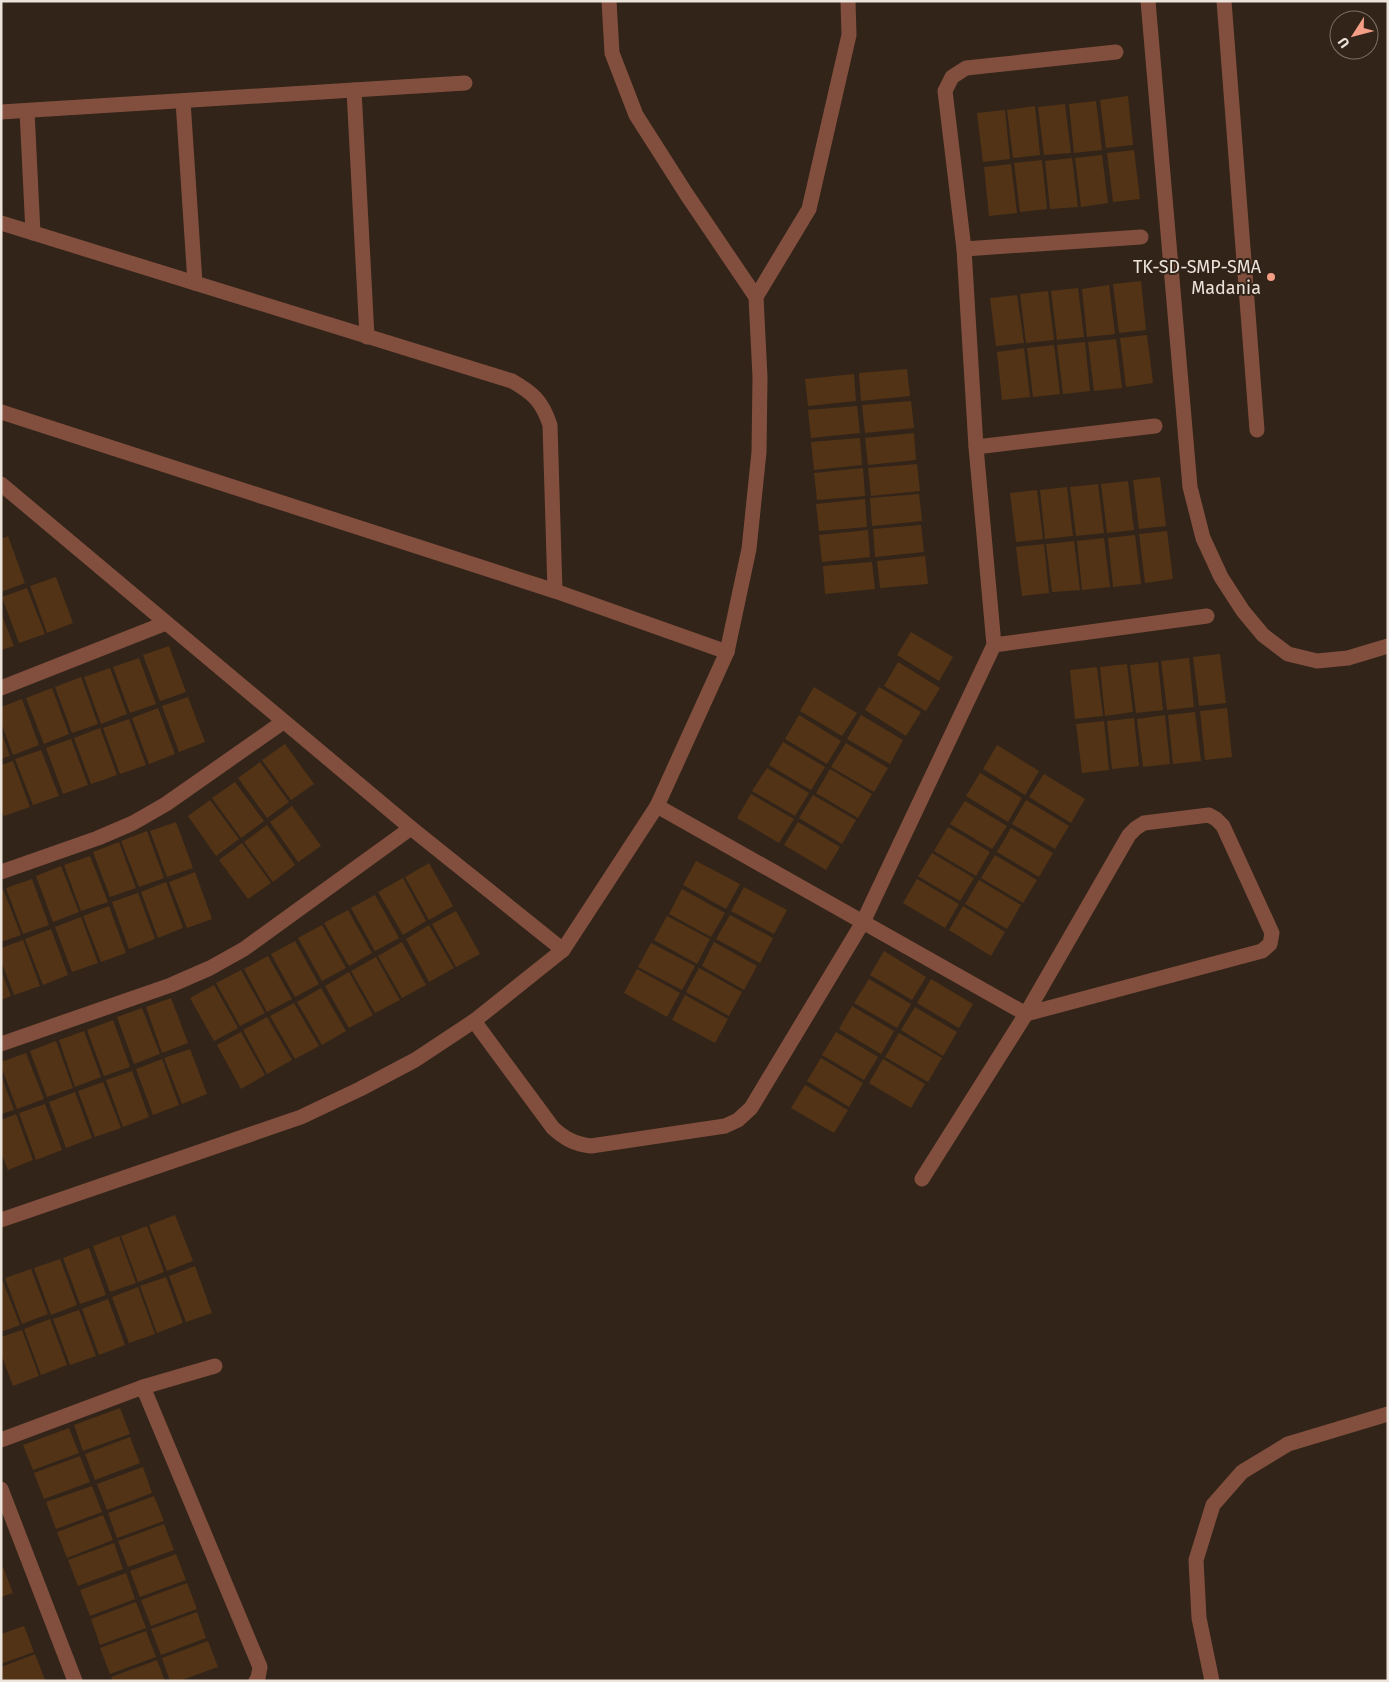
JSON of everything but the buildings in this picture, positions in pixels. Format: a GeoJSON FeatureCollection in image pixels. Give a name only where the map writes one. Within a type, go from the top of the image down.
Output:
{"type":"FeatureCollection","features":[{"type":"Feature","properties":{"kind":"street"},"geometry":{"type":"LineString","coordinates":[[1,1220],[301,1117],[415,1060],[474,1022],[563,950],[657,806],[727,652],[749,549],[759,452],[760,377],[756,297],[636,115],[612,53],[609,1]]}},
{"type":"Feature","properties":{"kind":"street"},"geometry":{"type":"LineString","coordinates":[[756,297],[809,209],[848,35],[848,1]]}},
{"type":"Feature","properties":{"kind":"street"},"geometry":{"type":"LineString","coordinates":[[1148,1],[1190,487],[1203,538],[1221,576],[1242,611],[1263,635],[1288,654],[1317,660],[1348,658],[1388,646]]}},
{"type":"Feature","properties":{"kind":"street"},"geometry":{"type":"LineString","coordinates":[[1224,1],[1257,430]]}},
{"type":"Feature","properties":{"kind":"street"},"geometry":{"type":"LineString","coordinates":[[474,1022],[553,1128],[564,1138],[577,1144],[591,1146],[725,1126],[738,1120],[752,1108],[863,922],[994,645],[976,447],[964,248],[945,90],[952,77],[966,68],[1116,52]]}},
{"type":"Feature","properties":{"kind":"street"},"geometry":{"type":"LineString","coordinates":[[1,112],[465,83]]}},
{"type":"Feature","properties":{"kind":"street"},"geometry":{"type":"LineString","coordinates":[[354,90],[367,337]]}},
{"type":"Feature","properties":{"kind":"street"},"geometry":{"type":"LineString","coordinates":[[183,101],[194,283]]}},
{"type":"Feature","properties":{"kind":"street"},"geometry":{"type":"LineString","coordinates":[[27,111],[33,233]]}},
{"type":"Feature","properties":{"kind":"street"},"geometry":{"type":"LineString","coordinates":[[1,223],[512,381],[527,390],[545,410],[550,425],[554,591]]}},
{"type":"Feature","properties":{"kind":"street"},"geometry":{"type":"LineString","coordinates":[[964,248],[1141,237]]}},
{"type":"Feature","properties":{"kind":"street"},"geometry":{"type":"LineString","coordinates":[[1,412],[554,591],[727,652]]}},
{"type":"Feature","properties":{"kind":"street"},"geometry":{"type":"LineString","coordinates":[[976,447],[1155,426]]}},
{"type":"Feature","properties":{"kind":"street"},"geometry":{"type":"LineString","coordinates":[[1,484],[8,498],[166,623],[410,828],[563,950]]}},
{"type":"Feature","properties":{"kind":"street"},"geometry":{"type":"LineString","coordinates":[[994,645],[1206,616]]}},
{"type":"Feature","properties":{"kind":"street"},"geometry":{"type":"LineString","coordinates":[[1,688],[166,623]]}},
{"type":"Feature","properties":{"kind":"street"},"geometry":{"type":"LineString","coordinates":[[1,872],[98,838],[133,823],[166,804],[283,722]]}},
{"type":"Feature","properties":{"kind":"street"},"geometry":{"type":"LineString","coordinates":[[657,806],[1026,1014],[1262,950],[1270,944],[1272,934],[1223,826],[1216,818],[1209,815],[1144,823],[1129,835],[1026,1014],[922,1179]]}},
{"type":"Feature","properties":{"kind":"street"},"geometry":{"type":"LineString","coordinates":[[1,1044],[170,985],[210,968],[244,949],[410,828]]}},
{"type":"Feature","properties":{"kind":"street"},"geometry":{"type":"LineString","coordinates":[[1,1440],[143,1388],[215,1366]]}},
{"type":"Feature","properties":{"kind":"street"},"geometry":{"type":"LineString","coordinates":[[143,1388],[260,1667],[256,1681]]}},
{"type":"Feature","properties":{"kind":"street"},"geometry":{"type":"LineString","coordinates":[[1212,1681],[1199,1618],[1196,1560],[1213,1505],[1242,1472],[1288,1444],[1388,1414]]}},
{"type":"Feature","properties":{"kind":"street"},"geometry":{"type":"LineString","coordinates":[[1,1489],[75,1681]]}},
{"type":"Feature","properties":{"kind":"place","name":"TK-SD-SMP-SMA Madania"},"geometry":{"type":"Point","coordinates":[1271,277]}}]}
